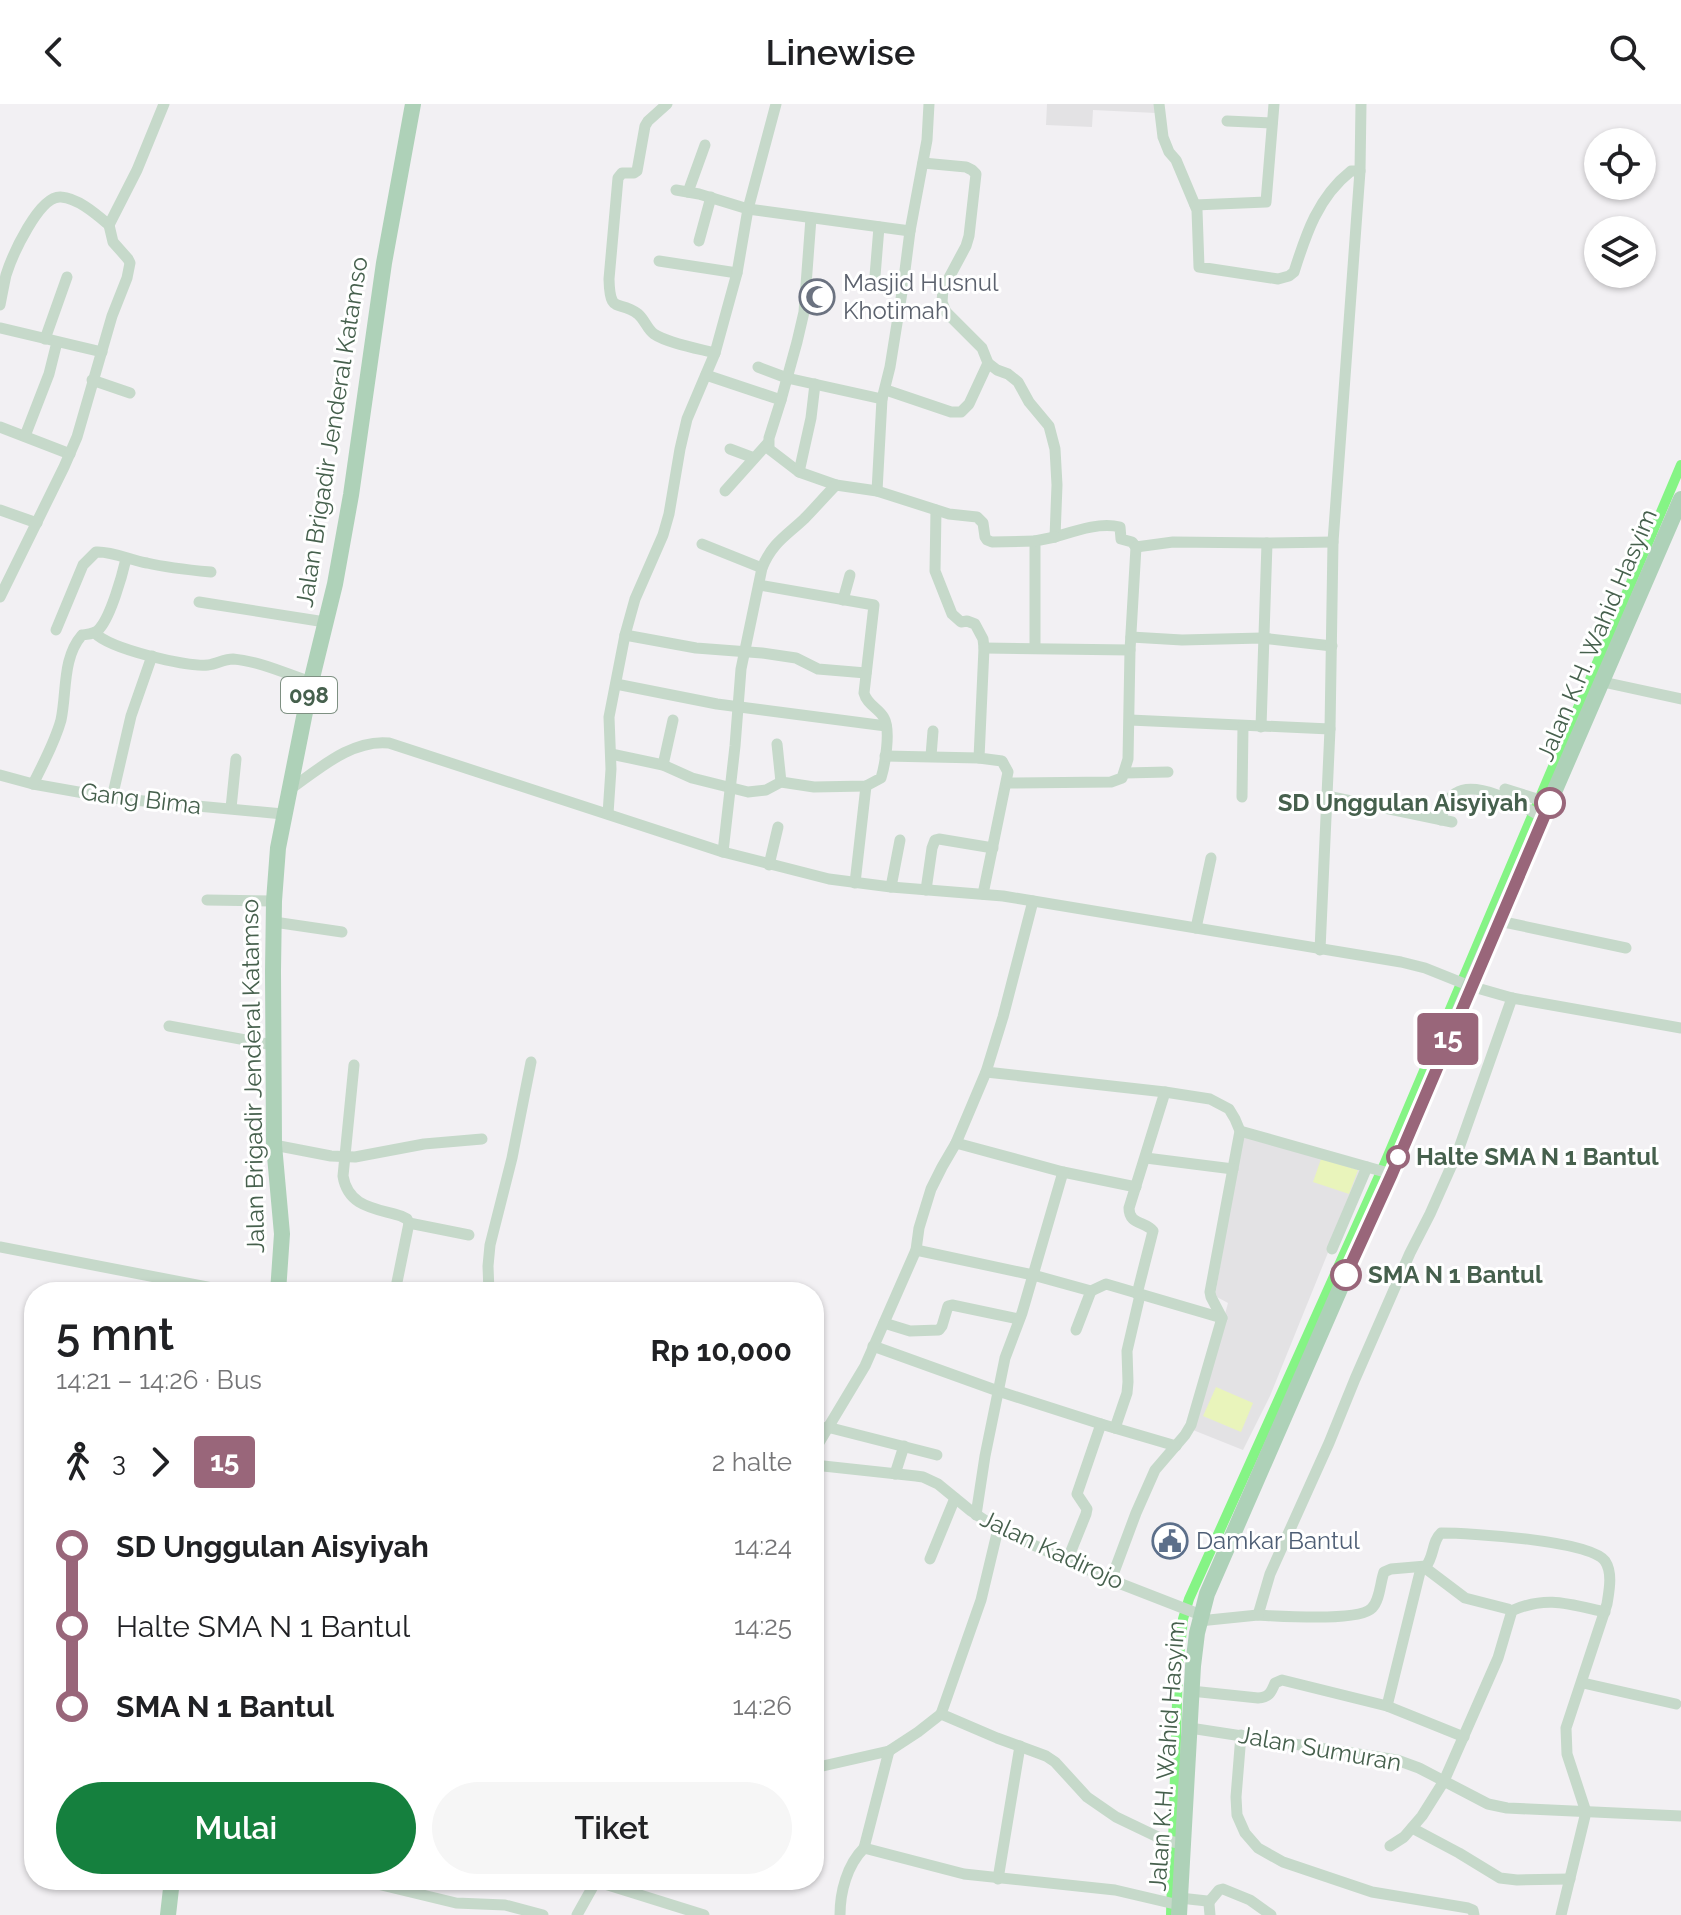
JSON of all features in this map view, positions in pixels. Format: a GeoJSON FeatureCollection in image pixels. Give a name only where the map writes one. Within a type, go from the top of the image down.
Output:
{"type":"FeatureCollection","features":[{"type":"Feature","properties":{"kind":"main road","name":"Jalan Brigadir Jenderal Katamso"},"geometry":{"type":"LineString","coordinates":[[279,1282],[282,1234],[274,1145],[273,1045],[274,901],[278,848],[349,509],[384,263],[413,104]]}},
{"type":"Feature","properties":{"kind":"main road","name":"Jalan K.H. Wahid Hasyim"},"geometry":{"type":"LineString","coordinates":[[1174,1905],[1190,1728],[1196,1614],[1390,1173],[1467,985],[1499,921],[1536,806],[1603,682],[1681,499]]}},
{"type":"Feature","properties":{"kind":"main road"},"geometry":{"type":"LineString","coordinates":[[171,1914],[172,1890]]}},
{"type":"Feature","properties":{"kind":"street"},"geometry":{"type":"LineString","coordinates":[[109,225],[137,170],[164,104]]}},
{"type":"Feature","properties":{"kind":"street"},"geometry":{"type":"LineString","coordinates":[[667,104],[645,126],[637,171],[619,175],[609,279],[613,302],[638,315],[656,335],[715,353]]}},
{"type":"Feature","properties":{"kind":"street"},"geometry":{"type":"LineString","coordinates":[[608,814],[609,717],[625,635],[635,599],[663,535],[672,502],[683,434],[694,399],[715,353],[776,104]]}},
{"type":"Feature","properties":{"kind":"street"},"geometry":{"type":"LineString","coordinates":[[877,491],[884,394],[923,163],[929,104]]}},
{"type":"Feature","properties":{"kind":"street"},"geometry":{"type":"LineString","coordinates":[[1159,104],[1163,137],[1195,205],[1199,223],[1199,267],[1283,279],[1294,272],[1310,224],[1329,192],[1351,171],[1360,171]]}},
{"type":"Feature","properties":{"kind":"street"},"geometry":{"type":"LineString","coordinates":[[1195,205],[1266,202],[1274,104]]}},
{"type":"Feature","properties":{"kind":"street"},"geometry":{"type":"LineString","coordinates":[[1320,950],[1330,729],[1333,542],[1360,171],[1361,104]]}},
{"type":"Feature","properties":{"kind":"street"},"geometry":{"type":"LineString","coordinates":[[1227,121],[1272,123]]}},
{"type":"Feature","properties":{"kind":"street"},"geometry":{"type":"LineString","coordinates":[[705,145],[682,191],[748,209],[910,231]]}},
{"type":"Feature","properties":{"kind":"street"},"geometry":{"type":"LineString","coordinates":[[923,163],[966,167],[976,174],[969,236],[945,285],[942,298],[946,312],[982,348],[988,363],[1018,382],[1029,402],[1049,426],[1055,449],[1057,485],[1055,537]]}},
{"type":"Feature","properties":{"kind":"street"},"geometry":{"type":"LineString","coordinates":[[0,305],[7,272],[24,233],[47,201],[57,197],[67,198],[109,225],[113,242],[130,263],[70,454],[1,592]]}},
{"type":"Feature","properties":{"kind":"street"},"geometry":{"type":"LineString","coordinates":[[699,241],[711,197]]}},
{"type":"Feature","properties":{"kind":"street"},"geometry":{"type":"LineString","coordinates":[[725,491],[768,443],[804,312],[811,218]]}},
{"type":"Feature","properties":{"kind":"street"},"geometry":{"type":"LineString","coordinates":[[875,276],[879,227]]}},
{"type":"Feature","properties":{"kind":"street"},"geometry":{"type":"LineString","coordinates":[[659,261],[737,273]]}},
{"type":"Feature","properties":{"kind":"street"},"geometry":{"type":"LineString","coordinates":[[25,436],[49,374],[51,340],[67,277]]}},
{"type":"Feature","properties":{"kind":"street"},"geometry":{"type":"LineString","coordinates":[[0,327],[102,352]]}},
{"type":"Feature","properties":{"kind":"street"},"geometry":{"type":"LineString","coordinates":[[758,367],[787,378],[884,394],[961,412],[969,404],[988,363]]}},
{"type":"Feature","properties":{"kind":"street"},"geometry":{"type":"LineString","coordinates":[[706,375],[781,400]]}},
{"type":"Feature","properties":{"kind":"street"},"geometry":{"type":"LineString","coordinates":[[92,380],[130,393]]}},
{"type":"Feature","properties":{"kind":"street"},"geometry":{"type":"LineString","coordinates":[[799,472],[815,384]]}},
{"type":"Feature","properties":{"kind":"street"},"geometry":{"type":"LineString","coordinates":[[0,427],[70,454]]}},
{"type":"Feature","properties":{"kind":"street"},"geometry":{"type":"LineString","coordinates":[[768,443],[771,450],[799,472],[836,485],[877,491],[949,514],[977,517],[983,523],[985,537],[992,542],[1035,541],[1114,525],[1120,527],[1121,539],[1132,542],[1136,547],[1130,650],[1130,720],[1125,773],[1120,780],[1111,782],[1007,783]]}},
{"type":"Feature","properties":{"kind":"street"},"geometry":{"type":"LineString","coordinates":[[730,449],[754,458]]}},
{"type":"Feature","properties":{"kind":"street"},"geometry":{"type":"LineString","coordinates":[[723,852],[741,669],[762,568],[776,543],[836,485]]}},
{"type":"Feature","properties":{"kind":"street"},"geometry":{"type":"LineString","coordinates":[[0,510],[37,523]]}},
{"type":"Feature","properties":{"kind":"street"},"geometry":{"type":"LineString","coordinates":[[936,510],[935,571],[952,614],[961,622],[972,622],[977,626],[983,639],[979,758]]}},
{"type":"Feature","properties":{"kind":"street"},"geometry":{"type":"LineString","coordinates":[[1035,541],[1035,648]]}},
{"type":"Feature","properties":{"kind":"street"},"geometry":{"type":"LineString","coordinates":[[1136,547],[1161,542],[1333,542]]}},
{"type":"Feature","properties":{"kind":"street"},"geometry":{"type":"LineString","coordinates":[[1261,727],[1267,543]]}},
{"type":"Feature","properties":{"kind":"street"},"geometry":{"type":"LineString","coordinates":[[702,544],[762,568]]}},
{"type":"Feature","properties":{"kind":"street"},"geometry":{"type":"LineString","coordinates":[[56,630],[83,565],[96,552],[167,568],[211,572]]}},
{"type":"Feature","properties":{"kind":"street"},"geometry":{"type":"LineString","coordinates":[[33,784],[58,729],[66,674],[76,645],[82,635],[95,633],[101,627],[126,559]]}},
{"type":"Feature","properties":{"kind":"street"},"geometry":{"type":"LineString","coordinates":[[843,600],[850,575]]}},
{"type":"Feature","properties":{"kind":"street"},"geometry":{"type":"LineString","coordinates":[[611,754],[663,765],[692,778],[748,792],[760,791],[781,782],[814,787],[866,786],[881,778],[886,726],[884,718],[864,697],[875,607],[759,585]]}},
{"type":"Feature","properties":{"kind":"street"},"geometry":{"type":"LineString","coordinates":[[199,602],[325,622]]}},
{"type":"Feature","properties":{"kind":"street"},"geometry":{"type":"LineString","coordinates":[[95,633],[116,646],[152,656],[207,665],[232,659],[311,682]]}},
{"type":"Feature","properties":{"kind":"street"},"geometry":{"type":"LineString","coordinates":[[625,635],[696,648],[796,658],[818,669],[866,673]]}},
{"type":"Feature","properties":{"kind":"street"},"geometry":{"type":"LineString","coordinates":[[1131,637],[1182,640],[1262,638],[1332,646]]}},
{"type":"Feature","properties":{"kind":"street"},"geometry":{"type":"LineString","coordinates":[[984,648],[1130,650]]}},
{"type":"Feature","properties":{"kind":"street"},"geometry":{"type":"LineString","coordinates":[[112,798],[131,716],[152,656]]}},
{"type":"Feature","properties":{"kind":"street"},"geometry":{"type":"LineString","coordinates":[[1603,682],[1681,699]]}},
{"type":"Feature","properties":{"kind":"street"},"geometry":{"type":"LineString","coordinates":[[616,684],[717,704],[886,726]]}},
{"type":"Feature","properties":{"kind":"street"},"geometry":{"type":"LineString","coordinates":[[663,765],[673,720]]}},
{"type":"Feature","properties":{"kind":"street"},"geometry":{"type":"LineString","coordinates":[[1130,720],[1330,729]]}},
{"type":"Feature","properties":{"kind":"street"},"geometry":{"type":"LineString","coordinates":[[1242,797],[1243,726]]}},
{"type":"Feature","properties":{"kind":"street"},"geometry":{"type":"LineString","coordinates":[[931,756],[933,731]]}},
{"type":"Feature","properties":{"kind":"street"},"geometry":{"type":"LineString","coordinates":[[288,790],[354,748],[380,742],[400,745],[723,852],[829,879],[1033,901],[1401,962],[1512,998],[1681,1028]]}},
{"type":"Feature","properties":{"kind":"street"},"geometry":{"type":"LineString","coordinates":[[777,744],[781,782]]}},
{"type":"Feature","properties":{"kind":"street"},"geometry":{"type":"LineString","coordinates":[[885,756],[1002,761],[1007,769],[1007,783],[983,894]]}},
{"type":"Feature","properties":{"kind":"street"},"geometry":{"type":"LineString","coordinates":[[231,808],[236,759]]}},
{"type":"Feature","properties":{"kind":"street"},"geometry":{"type":"LineString","coordinates":[[1125,773],[1168,772]]}},
{"type":"Feature","properties":{"kind":"street","name":"Gang Bima"},"geometry":{"type":"LineString","coordinates":[[0,775],[112,798],[283,814]]}},
{"type":"Feature","properties":{"kind":"street"},"geometry":{"type":"LineString","coordinates":[[855,883],[866,786]]}},
{"type":"Feature","properties":{"kind":"street"},"geometry":{"type":"LineString","coordinates":[[1327,796],[1446,821],[1444,809],[1451,796],[1464,789],[1536,806]]}},
{"type":"Feature","properties":{"kind":"street"},"geometry":{"type":"LineString","coordinates":[[1505,789],[1536,806]]}},
{"type":"Feature","properties":{"kind":"street"},"geometry":{"type":"LineString","coordinates":[[769,865],[778,827]]}},
{"type":"Feature","properties":{"kind":"street"},"geometry":{"type":"LineString","coordinates":[[891,887],[900,840]]}},
{"type":"Feature","properties":{"kind":"street"},"geometry":{"type":"LineString","coordinates":[[926,890],[935,840],[993,848]]}},
{"type":"Feature","properties":{"kind":"street"},"geometry":{"type":"LineString","coordinates":[[1196,928],[1211,858]]}},
{"type":"Feature","properties":{"kind":"street"},"geometry":{"type":"LineString","coordinates":[[207,900],[274,901]]}},
{"type":"Feature","properties":{"kind":"street"},"geometry":{"type":"LineString","coordinates":[[824,1433],[860,1374],[884,1323],[916,1250],[931,1189],[956,1143],[986,1072],[1033,901]]}},
{"type":"Feature","properties":{"kind":"street"},"geometry":{"type":"LineString","coordinates":[[1499,921],[1626,948]]}},
{"type":"Feature","properties":{"kind":"street"},"geometry":{"type":"LineString","coordinates":[[274,922],[342,932]]}},
{"type":"Feature","properties":{"kind":"street"},"geometry":{"type":"LineString","coordinates":[[1258,1615],[1270,1574],[1410,1253],[1458,1151],[1512,998]]}},
{"type":"Feature","properties":{"kind":"street"},"geometry":{"type":"LineString","coordinates":[[169,1026],[273,1045]]}},
{"type":"Feature","properties":{"kind":"street"},"geometry":{"type":"LineString","coordinates":[[489,1282],[490,1245],[512,1158],[531,1062]]}},
{"type":"Feature","properties":{"kind":"street"},"geometry":{"type":"LineString","coordinates":[[354,1065],[343,1176],[353,1199],[401,1216],[409,1223],[469,1235]]}},
{"type":"Feature","properties":{"kind":"street"},"geometry":{"type":"LineString","coordinates":[[986,1072],[1165,1092],[1219,1103],[1233,1113],[1240,1131],[1210,1292],[1222,1318],[1195,1413],[1185,1435],[1155,1470],[1111,1580]]}},
{"type":"Feature","properties":{"kind":"street"},"geometry":{"type":"LineString","coordinates":[[1115,1428],[1128,1386],[1127,1351],[1153,1231],[1135,1222],[1129,1208],[1165,1092]]}},
{"type":"Feature","properties":{"kind":"street"},"geometry":{"type":"LineString","coordinates":[[1240,1131],[1390,1173]]}},
{"type":"Feature","properties":{"kind":"street"},"geometry":{"type":"LineString","coordinates":[[274,1145],[345,1158],[424,1144],[482,1139]]}},
{"type":"Feature","properties":{"kind":"street"},"geometry":{"type":"LineString","coordinates":[[956,1143],[1063,1172],[1136,1187]]}},
{"type":"Feature","properties":{"kind":"street"},"geometry":{"type":"LineString","coordinates":[[1146,1158],[1233,1169]]}},
{"type":"Feature","properties":{"kind":"street"},"geometry":{"type":"LineString","coordinates":[[1332,1249],[1369,1168]]}},
{"type":"Feature","properties":{"kind":"street"},"geometry":{"type":"LineString","coordinates":[[976,1515],[1005,1358],[1063,1172]]}},
{"type":"Feature","properties":{"kind":"street"},"geometry":{"type":"LineString","coordinates":[[397,1282],[409,1223]]}},
{"type":"Feature","properties":{"kind":"street"},"geometry":{"type":"LineString","coordinates":[[0,1247],[181,1282]]}},
{"type":"Feature","properties":{"kind":"street"},"geometry":{"type":"LineString","coordinates":[[916,1250],[1091,1291],[1106,1284],[1222,1318]]}},
{"type":"Feature","properties":{"kind":"street"},"geometry":{"type":"LineString","coordinates":[[1076,1330],[1091,1291]]}},
{"type":"Feature","properties":{"kind":"street"},"geometry":{"type":"LineString","coordinates":[[884,1323],[910,1331],[939,1330],[948,1306],[952,1305],[1019,1319]]}},
{"type":"Feature","properties":{"kind":"street"},"geometry":{"type":"LineString","coordinates":[[873,1346],[998,1391],[1176,1446]]}},
{"type":"Feature","properties":{"kind":"street"},"geometry":{"type":"LineString","coordinates":[[1067,1561],[1086,1514],[1087,1509],[1077,1494],[1101,1424]]}},
{"type":"Feature","properties":{"kind":"street"},"geometry":{"type":"LineString","coordinates":[[827,1427],[937,1455]]}},
{"type":"Feature","properties":{"kind":"street"},"geometry":{"type":"LineString","coordinates":[[895,1474],[904,1446]]}},
{"type":"Feature","properties":{"kind":"street","name":"Jalan Kadirojo"},"geometry":{"type":"LineString","coordinates":[[824,1466],[931,1480],[998,1529],[1196,1614]]}},
{"type":"Feature","properties":{"kind":"street"},"geometry":{"type":"LineString","coordinates":[[930,1559],[955,1498]]}},
{"type":"Feature","properties":{"kind":"street"},"geometry":{"type":"LineString","coordinates":[[824,1766],[889,1751],[941,1714],[981,1600],[998,1529]]}},
{"type":"Feature","properties":{"kind":"street"},"geometry":{"type":"LineString","coordinates":[[1196,1614],[1336,1617],[1364,1613],[1376,1601],[1386,1571],[1422,1568],[1429,1563],[1437,1536],[1441,1533],[1505,1537],[1572,1547],[1599,1556],[1605,1561],[1610,1586],[1605,1612],[1566,1728],[1566,1746],[1586,1812],[1561,1915]]}},
{"type":"Feature","properties":{"kind":"street"},"geometry":{"type":"LineString","coordinates":[[1422,1568],[1465,1598],[1511,1611],[1526,1604],[1546,1601],[1605,1612]]}},
{"type":"Feature","properties":{"kind":"street"},"geometry":{"type":"LineString","coordinates":[[1387,1706],[1422,1568]]}},
{"type":"Feature","properties":{"kind":"street"},"geometry":{"type":"LineString","coordinates":[[1390,1846],[1412,1828],[1444,1781],[1498,1658],[1511,1611]]}},
{"type":"Feature","properties":{"kind":"street"},"geometry":{"type":"LineString","coordinates":[[1191,1691],[1258,1698],[1269,1696],[1275,1683],[1282,1680],[1387,1706],[1464,1737]]}},
{"type":"Feature","properties":{"kind":"street"},"geometry":{"type":"LineString","coordinates":[[1583,1683],[1676,1704]]}},
{"type":"Feature","properties":{"kind":"street"},"geometry":{"type":"LineString","coordinates":[[941,1714],[1050,1758],[1087,1797],[1116,1817],[1164,1840],[1180,1844]]}},
{"type":"Feature","properties":{"kind":"street","name":"Jalan Sumuran"},"geometry":{"type":"LineString","coordinates":[[1190,1728],[1397,1760],[1498,1807],[1681,1816]]}},
{"type":"Feature","properties":{"kind":"street"},"geometry":{"type":"LineString","coordinates":[[1241,1735],[1237,1815],[1245,1833],[1258,1848],[1283,1862],[1372,1892],[1468,1908],[1473,1910],[1474,1915]]}},
{"type":"Feature","properties":{"kind":"street"},"geometry":{"type":"LineString","coordinates":[[998,1879],[1020,1746]]}},
{"type":"Feature","properties":{"kind":"street"},"geometry":{"type":"LineString","coordinates":[[840,1915],[840,1895],[854,1861],[864,1848],[889,1751]]}},
{"type":"Feature","properties":{"kind":"street"},"geometry":{"type":"LineString","coordinates":[[1412,1828],[1500,1878],[1570,1879]]}},
{"type":"Feature","properties":{"kind":"street"},"geometry":{"type":"LineString","coordinates":[[864,1848],[949,1871],[998,1879],[1095,1887],[1174,1905],[1204,1900],[1209,1909]]}},
{"type":"Feature","properties":{"kind":"street"},"geometry":{"type":"LineString","coordinates":[[1209,1909],[1219,1890],[1223,1889],[1250,1900],[1271,1915]]}},
{"type":"Feature","properties":{"kind":"street"},"geometry":{"type":"LineString","coordinates":[[402,1890],[456,1903],[505,1905],[543,1915]]}},
{"type":"Feature","properties":{"kind":"street"},"geometry":{"type":"LineString","coordinates":[[577,1915],[590,1890]]}},
{"type":"Feature","properties":{"kind":"street"},"geometry":{"type":"LineString","coordinates":[[622,1890],[696,1914]]}},
{"type":"Feature","properties":{"kind":"shaded area"},"geometry":{"type":"Polygon","coordinates":[[[1047,104],[1156,104],[1156,113],[1093,110],[1092,127],[1046,125],[1047,104]]]}},
{"type":"Feature","properties":{"kind":"shaded area","name":"SMA N 1 Bantul"},"geometry":{"type":"Polygon","coordinates":[[[1242,1134],[1361,1171],[1270,1396],[1243,1450],[1193,1430],[1228,1303],[1215,1296],[1242,1134]]]}},
{"type":"Feature","properties":{"kind":"green space"},"geometry":{"type":"Polygon","coordinates":[[[1321,1159],[1358,1170],[1349,1194],[1313,1182],[1321,1159]]]}},
{"type":"Feature","properties":{"kind":"green space"},"geometry":{"type":"Polygon","coordinates":[[[1216,1387],[1253,1403],[1241,1432],[1203,1416],[1216,1387]]]}},
{"type":"Feature","properties":{"kind":"waterway"},"geometry":{"type":"LineString","coordinates":[[1171,1915],[1178,1668],[1183,1619],[1189,1599],[1384,1165],[1681,465]]}},
{"type":"Feature","properties":{"kind":"bus line","name":"15"},"geometry":{"type":"LineString","coordinates":[[1346,1275],[1550,803]]}},
{"type":"Feature","properties":{"kind":"place","name":"Masjid Husnul Khotimah"},"geometry":{"type":"Point","coordinates":[817,297]}},
{"type":"Feature","properties":{"kind":"place","name":"SD Unggulan Aisyiyah"},"geometry":{"type":"Point","coordinates":[1550,803]}},
{"type":"Feature","properties":{"kind":"place","name":"Halte SMA N 1 Bantul"},"geometry":{"type":"Point","coordinates":[1398,1157]}},
{"type":"Feature","properties":{"kind":"place","name":"SMA N 1 Bantul"},"geometry":{"type":"Point","coordinates":[1346,1275]}},
{"type":"Feature","properties":{"kind":"place","name":"Damkar Bantul"},"geometry":{"type":"Point","coordinates":[1170,1541]}}]}
